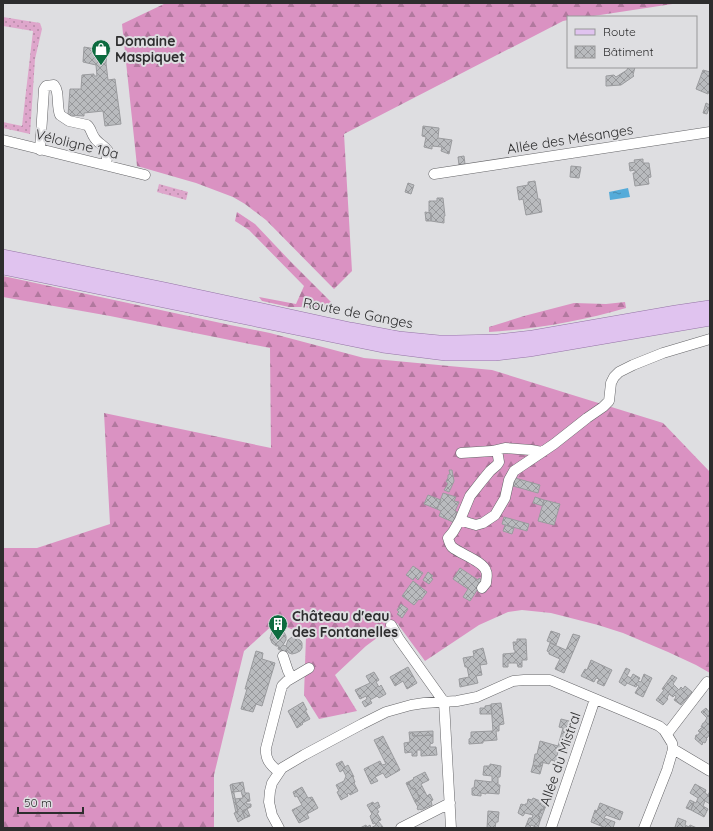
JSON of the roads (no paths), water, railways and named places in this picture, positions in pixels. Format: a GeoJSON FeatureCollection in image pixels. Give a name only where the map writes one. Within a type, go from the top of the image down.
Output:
{"type":"FeatureCollection","features":[{"type":"Feature","properties":{"kind":"main road","name":"Route de Ganges"},"geometry":{"type":"LineString","coordinates":[[3,255],[384,336],[439,342],[498,341],[533,337],[710,307]]}},
{"type":"Feature","properties":{"kind":"main road","name":"Route de Ganges"},"geometry":{"type":"LineString","coordinates":[[3,268],[383,346],[446,354],[495,354],[529,350],[710,319]]}},
{"type":"Feature","properties":{"kind":"street"},"geometry":{"type":"LineString","coordinates":[[40,150],[44,89],[46,86],[54,85],[58,91],[60,115],[69,121],[90,127],[94,138],[105,146],[108,151],[106,165]]}},
{"type":"Feature","properties":{"kind":"street","name":"Allée des Mésanges"},"geometry":{"type":"LineString","coordinates":[[434,174],[710,132]]}},
{"type":"Feature","properties":{"kind":"street","name":"Véloligne 10a"},"geometry":{"type":"LineString","coordinates":[[3,140],[145,175]]}},
{"type":"Feature","properties":{"kind":"street"},"geometry":{"type":"LineString","coordinates":[[460,520],[476,525],[483,523],[495,514],[505,498],[509,480],[514,471],[603,407],[609,399],[611,383],[619,372],[663,353],[710,339]]}},
{"type":"Feature","properties":{"kind":"street"},"geometry":{"type":"LineString","coordinates":[[461,453],[505,448],[542,452]]}},
{"type":"Feature","properties":{"kind":"street"},"geometry":{"type":"LineString","coordinates":[[482,588],[486,583],[486,570],[481,564],[451,546],[448,538],[460,520],[470,496],[499,462],[497,450]]}},
{"type":"Feature","properties":{"kind":"street"},"geometry":{"type":"LineString","coordinates":[[391,626],[444,702],[451,828]]}},
{"type":"Feature","properties":{"kind":"street"},"geometry":{"type":"LineString","coordinates":[[283,656],[292,678]]}},
{"type":"Feature","properties":{"kind":"street"},"geometry":{"type":"LineString","coordinates":[[279,772],[267,760],[265,754],[282,686],[287,681],[309,668]]}},
{"type":"Feature","properties":{"kind":"street"},"geometry":{"type":"LineString","coordinates":[[279,828],[272,815],[270,791],[272,783],[282,768],[386,712],[411,705],[462,700],[477,696],[513,681],[524,680],[550,680],[659,726],[664,730],[672,743],[673,749],[644,828]]}},
{"type":"Feature","properties":{"kind":"street"},"geometry":{"type":"LineString","coordinates":[[667,734],[707,682]]}},
{"type":"Feature","properties":{"kind":"street","name":"Allée du Mistral"},"geometry":{"type":"LineString","coordinates":[[552,828],[595,700]]}},
{"type":"Feature","properties":{"kind":"street"},"geometry":{"type":"LineString","coordinates":[[673,749],[710,770]]}},
{"type":"Feature","properties":{"kind":"street"},"geometry":{"type":"LineString","coordinates":[[401,828],[450,803]]}},
{"type":"Feature","properties":{"kind":"water"},"geometry":{"type":"Polygon","coordinates":[[[628,188],[630,197],[610,200],[609,192],[628,188]]]}},
{"type":"Feature","properties":{"kind":"place","name":"Domaine Maspiquet"},"geometry":{"type":"Point","coordinates":[101,66]}},
{"type":"Feature","properties":{"kind":"place","name":"Château d'eau des Fontanelles"},"geometry":{"type":"Point","coordinates":[278,641]}}]}
